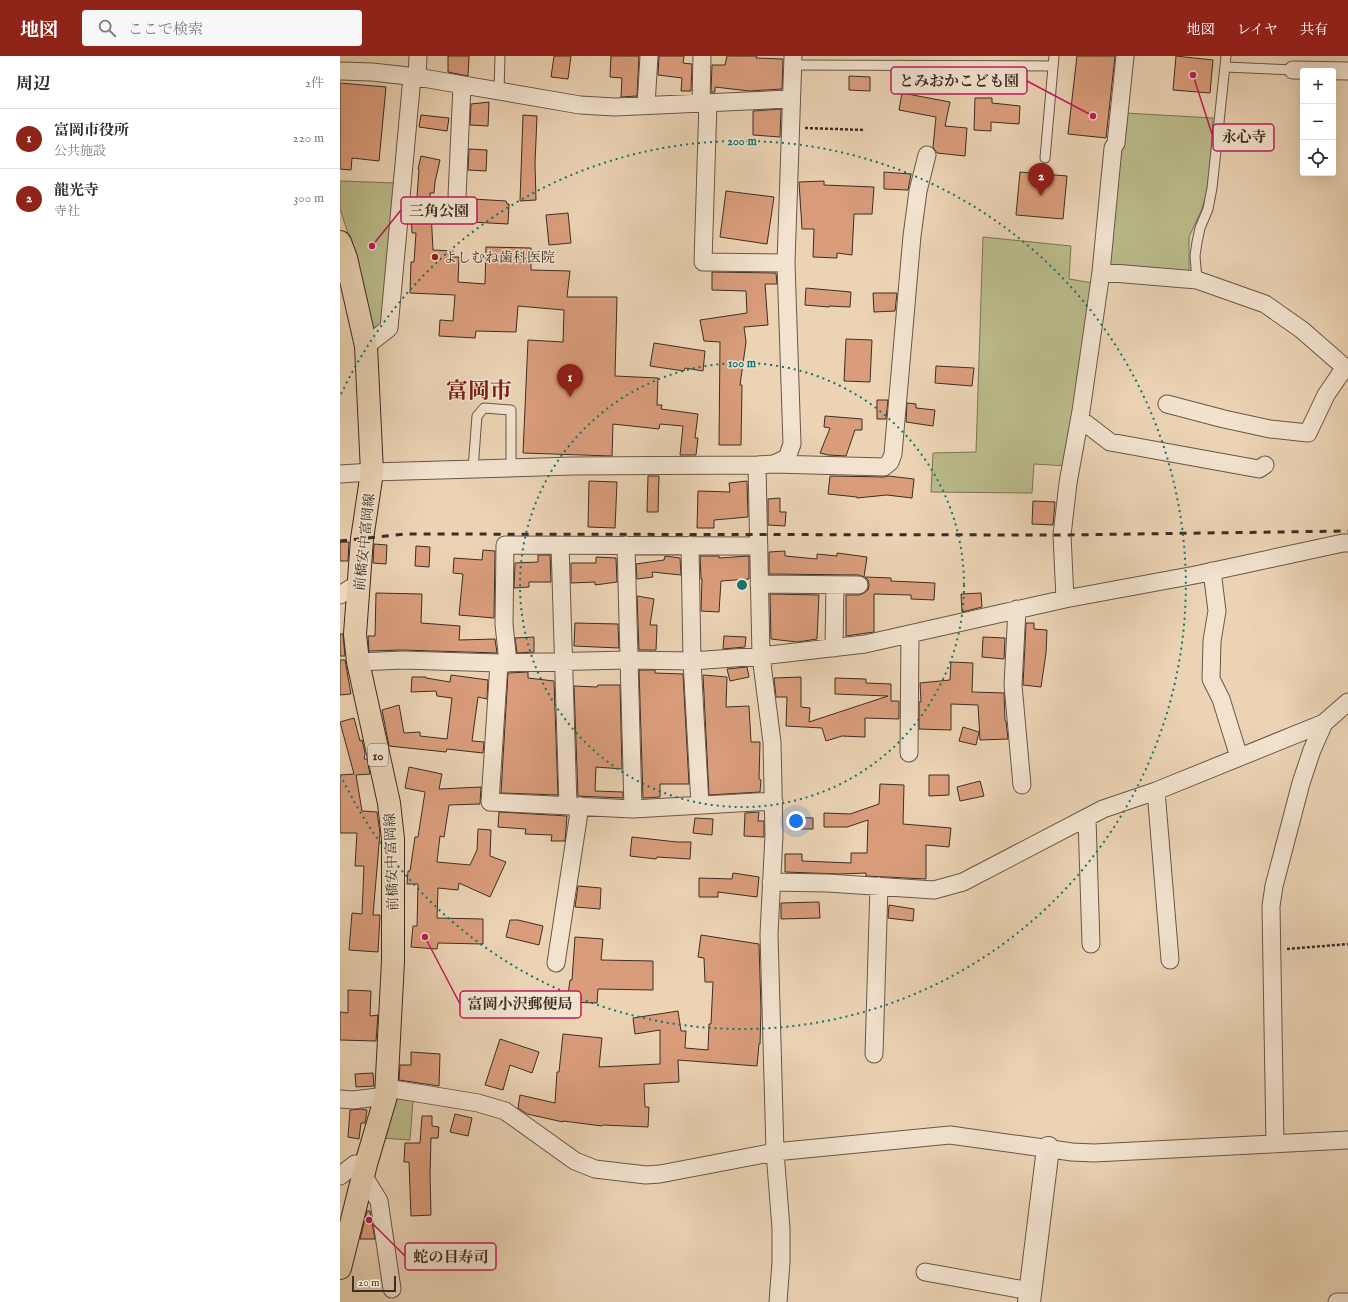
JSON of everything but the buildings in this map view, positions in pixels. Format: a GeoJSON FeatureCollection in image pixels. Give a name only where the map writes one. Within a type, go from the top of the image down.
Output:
{"type":"FeatureCollection","features":[{"type":"Feature","properties":{"kind":"main road","name":"前橋安中富岡線"},"geometry":{"type":"LineString","coordinates":[[340,242],[346,258],[366,346],[372,472],[362,539],[355,634],[358,662],[389,803],[393,839],[393,961],[387,1092],[340,1268]]}},
{"type":"Feature","properties":{"kind":"street"},"geometry":{"type":"LineString","coordinates":[[366,346],[389,328],[414,77],[418,56]]}},
{"type":"Feature","properties":{"kind":"street"},"geometry":{"type":"LineString","coordinates":[[646,105],[649,56]]}},
{"type":"Feature","properties":{"kind":"street"},"geometry":{"type":"LineString","coordinates":[[702,56],[704,103],[703,262],[786,263]]}},
{"type":"Feature","properties":{"kind":"street"},"geometry":{"type":"LineString","coordinates":[[1065,599],[1062,535],[1068,483],[1080,419],[1101,272],[1113,148],[1116,143],[1125,56]]}},
{"type":"Feature","properties":{"kind":"street"},"geometry":{"type":"LineString","coordinates":[[774,464],[787,458],[792,444],[786,263],[792,61]]}},
{"type":"Feature","properties":{"kind":"street"},"geometry":{"type":"LineString","coordinates":[[1293,70],[1348,71]]}},
{"type":"Feature","properties":{"kind":"street"},"geometry":{"type":"LineString","coordinates":[[340,71],[372,72],[414,77],[580,105],[615,107],[790,99]]}},
{"type":"Feature","properties":{"kind":"street"},"geometry":{"type":"LineString","coordinates":[[457,197],[462,85]]}},
{"type":"Feature","properties":{"kind":"street"},"geometry":{"type":"LineString","coordinates":[[340,474],[511,468],[774,464],[884,467],[890,462],[893,454],[912,236],[918,191],[927,155]]}},
{"type":"Feature","properties":{"kind":"street"},"geometry":{"type":"LineString","coordinates":[[1101,272],[1197,280],[1265,304],[1302,330],[1347,368],[1326,395],[1308,433],[1263,427],[1224,419],[1167,404]]}},
{"type":"Feature","properties":{"kind":"street"},"geometry":{"type":"LineString","coordinates":[[1080,419],[1110,442],[1259,469],[1264,465]]}},
{"type":"Feature","properties":{"kind":"street"},"geometry":{"type":"LineString","coordinates":[[757,465],[761,656],[772,742],[774,801],[774,835],[769,934],[775,1152],[781,1228],[781,1262],[778,1302]]}},
{"type":"Feature","properties":{"kind":"street"},"geometry":{"type":"LineString","coordinates":[[358,662],[403,660],[504,663],[628,660],[692,661],[761,656],[834,648],[865,644],[1017,609],[1348,543]]}},
{"type":"Feature","properties":{"kind":"street"},"geometry":{"type":"LineString","coordinates":[[759,546],[505,545],[504,663],[490,802],[633,809],[774,801]]}},
{"type":"Feature","properties":{"kind":"street"},"geometry":{"type":"LineString","coordinates":[[556,963],[574,806],[565,662],[560,545]]}},
{"type":"Feature","properties":{"kind":"street"},"geometry":{"type":"LineString","coordinates":[[626,545],[633,809]]}},
{"type":"Feature","properties":{"kind":"street"},"geometry":{"type":"LineString","coordinates":[[690,545],[692,661],[700,805]]}},
{"type":"Feature","properties":{"kind":"street"},"geometry":{"type":"LineString","coordinates":[[1212,571],[1217,611],[1212,641],[1211,679],[1221,699],[1239,757]]}},
{"type":"Feature","properties":{"kind":"street"},"geometry":{"type":"LineString","coordinates":[[340,595],[359,583]]}},
{"type":"Feature","properties":{"kind":"street"},"geometry":{"type":"LineString","coordinates":[[759,584],[860,585]]}},
{"type":"Feature","properties":{"kind":"street"},"geometry":{"type":"LineString","coordinates":[[834,648],[835,585]]}},
{"type":"Feature","properties":{"kind":"street"},"geometry":{"type":"LineString","coordinates":[[1017,609],[1012,685],[1022,786]]}},
{"type":"Feature","properties":{"kind":"street"},"geometry":{"type":"LineString","coordinates":[[909,753],[910,634]]}},
{"type":"Feature","properties":{"kind":"street"},"geometry":{"type":"LineString","coordinates":[[771,882],[827,883],[934,890],[963,882],[1103,810],[1156,791],[1324,723],[1348,702]]}},
{"type":"Feature","properties":{"kind":"street"},"geometry":{"type":"LineString","coordinates":[[1275,1144],[1271,906],[1274,886],[1301,783],[1312,750],[1324,723]]}},
{"type":"Feature","properties":{"kind":"street"},"geometry":{"type":"LineString","coordinates":[[1156,791],[1170,960]]}},
{"type":"Feature","properties":{"kind":"street"},"geometry":{"type":"LineString","coordinates":[[1087,818],[1091,944]]}},
{"type":"Feature","properties":{"kind":"street"},"geometry":{"type":"LineString","coordinates":[[874,1054],[879,886]]}},
{"type":"Feature","properties":{"kind":"street"},"geometry":{"type":"LineString","coordinates":[[340,1099],[353,1100],[387,1092],[478,1103],[505,1111],[575,1161],[595,1169],[646,1175],[660,1174],[775,1152],[950,1135],[1072,1152],[1094,1153],[1348,1140]]}},
{"type":"Feature","properties":{"kind":"street"},"geometry":{"type":"LineString","coordinates":[[925,1272],[1030,1296],[1048,1148]]}},
{"type":"Feature","properties":{"kind":"street"},"geometry":{"type":"LineString","coordinates":[[340,1176],[355,1164],[365,1170],[379,1201],[392,1289]]}},
{"type":"Feature","properties":{"kind":"street"},"geometry":{"type":"LineString","coordinates":[[1337,1302],[1348,1302]]}},
{"type":"Feature","properties":{"kind":"lane"},"geometry":{"type":"LineString","coordinates":[[499,91],[500,56]]}},
{"type":"Feature","properties":{"kind":"lane"},"geometry":{"type":"LineString","coordinates":[[1045,158],[1054,56]]}},
{"type":"Feature","properties":{"kind":"lane"},"geometry":{"type":"LineString","coordinates":[[1197,280],[1195,256],[1196,242],[1208,209],[1212,188],[1226,56]]}},
{"type":"Feature","properties":{"kind":"lane"},"geometry":{"type":"LineString","coordinates":[[792,61],[1052,66]]}},
{"type":"Feature","properties":{"kind":"lane"},"geometry":{"type":"LineString","coordinates":[[1225,67],[1293,70]]}},
{"type":"Feature","properties":{"kind":"lane"},"geometry":{"type":"LineString","coordinates":[[473,469],[477,416],[484,408],[511,410],[511,468]]}},
{"type":"Feature","properties":{"kind":"path"},"geometry":{"type":"LineString","coordinates":[[790,127],[864,130]]}},
{"type":"Feature","properties":{"kind":"path"},"geometry":{"type":"LineString","coordinates":[[1271,950],[1348,944]]}},
{"type":"Feature","properties":{"kind":"green space"},"geometry":{"type":"Polygon","coordinates":[[[1125,113],[1213,118],[1209,185],[1202,209],[1189,237],[1189,273],[1108,266],[1125,113]]]}},
{"type":"Feature","properties":{"kind":"green space"},"geometry":{"type":"Polygon","coordinates":[[[340,181],[396,183],[386,321],[375,329],[371,325],[361,273],[340,209],[340,181]]]}},
{"type":"Feature","properties":{"kind":"green space"},"geometry":{"type":"Polygon","coordinates":[[[983,237],[1071,246],[1069,279],[1093,283],[1068,466],[1034,464],[1032,493],[931,492],[933,453],[976,452],[983,237]]]}},
{"type":"Feature","properties":{"kind":"green space"},"geometry":{"type":"Polygon","coordinates":[[[393,1098],[413,1101],[410,1140],[381,1138],[393,1098]]]}},
{"type":"Feature","properties":{"kind":"railway"},"geometry":{"type":"LineString","coordinates":[[340,541],[405,534],[1062,535],[1348,531]]}},
{"type":"Feature","properties":{"kind":"place","name":"永心寺"},"geometry":{"type":"Point","coordinates":[1193,75]}},
{"type":"Feature","properties":{"kind":"place","name":"とみおかこども園"},"geometry":{"type":"Point","coordinates":[1093,116]}},
{"type":"Feature","properties":{"kind":"place","name":"龍光寺"},"geometry":{"type":"Point","coordinates":[1041,196]}},
{"type":"Feature","properties":{"kind":"place","name":"三角公園"},"geometry":{"type":"Point","coordinates":[372,246]}},
{"type":"Feature","properties":{"kind":"place","name":"よしむね歯科医院"},"geometry":{"type":"Point","coordinates":[435,257]}},
{"type":"Feature","properties":{"kind":"place","name":"富岡市役所"},"geometry":{"type":"Point","coordinates":[570,397]}},
{"type":"Feature","properties":{"kind":"place","name":"富岡小沢郵便局"},"geometry":{"type":"Point","coordinates":[425,937]}},
{"type":"Feature","properties":{"kind":"place","name":"蛇の目寿司"},"geometry":{"type":"Point","coordinates":[369,1220]}},
{"type":"Feature","properties":{"kind":"district","name":"富岡市"},"geometry":{"type":"Point","coordinates":[479,390]}}]}
